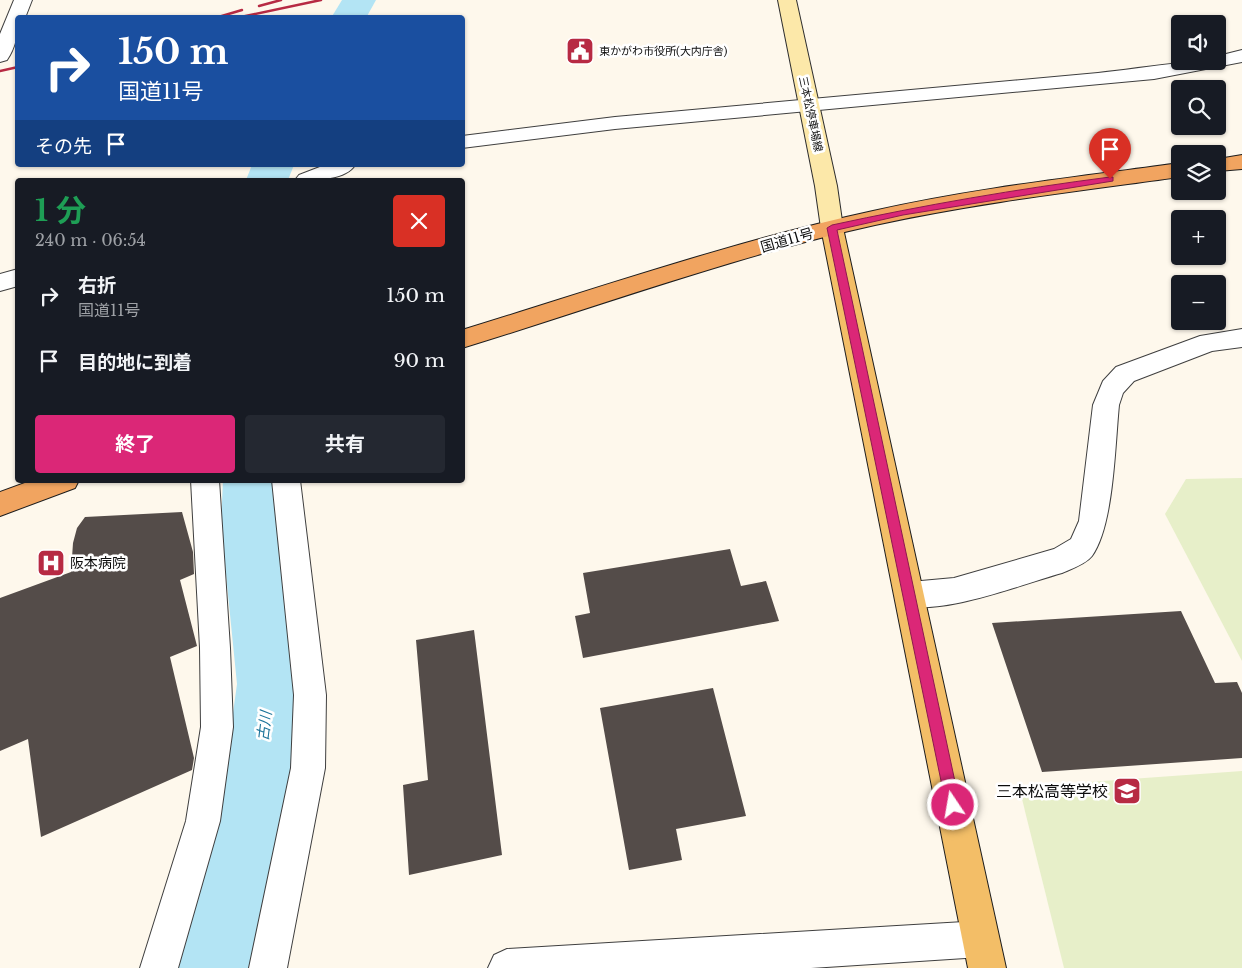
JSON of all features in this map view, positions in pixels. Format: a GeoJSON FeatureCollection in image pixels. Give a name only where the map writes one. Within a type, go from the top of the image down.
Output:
{"type":"FeatureCollection","features":[{"type":"Feature","properties":{"kind":"highway"},"geometry":{"type":"LineString","coordinates":[[1226,164],[1242,162]]}},
{"type":"Feature","properties":{"kind":"highway","name":"国道11号"},"geometry":{"type":"LineString","coordinates":[[465,338],[765,246],[832,228],[903,212],[1030,190],[1171,171]]}},
{"type":"Feature","properties":{"kind":"highway"},"geometry":{"type":"LineString","coordinates":[[0,504],[57,483]]}},
{"type":"Feature","properties":{"kind":"main road","name":"三本松停車場線"},"geometry":{"type":"LineString","coordinates":[[787,0],[826,186],[832,228]]}},
{"type":"Feature","properties":{"kind":"main road"},"geometry":{"type":"LineString","coordinates":[[832,228],[984,954]]}},
{"type":"Feature","properties":{"kind":"street"},"geometry":{"type":"LineString","coordinates":[[16,15],[23,0]]}},
{"type":"Feature","properties":{"kind":"street"},"geometry":{"type":"LineString","coordinates":[[2,47],[15,18]]}},
{"type":"Feature","properties":{"kind":"street"},"geometry":{"type":"LineString","coordinates":[[1226,59],[1242,56]]}},
{"type":"Feature","properties":{"kind":"street"},"geometry":{"type":"LineString","coordinates":[[465,142],[615,123],[1154,73],[1171,70]]}},
{"type":"Feature","properties":{"kind":"street"},"geometry":{"type":"LineString","coordinates":[[311,178],[340,167]]}},
{"type":"Feature","properties":{"kind":"street"},"geometry":{"type":"LineString","coordinates":[[0,283],[15,278]]}},
{"type":"Feature","properties":{"kind":"street"},"geometry":{"type":"LineString","coordinates":[[910,594],[954,591],[1062,560],[1081,548],[1093,521],[1106,405],[1112,388],[1125,374],[1209,342],[1242,338]]}},
{"type":"Feature","properties":{"kind":"street"},"geometry":{"type":"LineString","coordinates":[[159,968],[202,821],[217,727],[215,648],[205,483]]}},
{"type":"Feature","properties":{"kind":"street"},"geometry":{"type":"LineString","coordinates":[[268,968],[308,768],[310,695],[286,483]]}},
{"type":"Feature","properties":{"kind":"street"},"geometry":{"type":"LineString","coordinates":[[507,968],[984,954]]}},
{"type":"Feature","properties":{"kind":"green space"},"geometry":{"type":"Polygon","coordinates":[[[1242,478],[1242,661],[1165,514],[1186,479],[1242,478]]]}},
{"type":"Feature","properties":{"kind":"green space"},"geometry":{"type":"Polygon","coordinates":[[[1242,771],[1242,968],[1064,968],[1019,787],[1242,771]]]}},
{"type":"Feature","properties":{"kind":"building"},"geometry":{"type":"Polygon","coordinates":[[[182,512],[193,552],[194,574],[180,580],[197,646],[170,657],[194,758],[192,770],[41,837],[28,739],[0,751],[0,598],[71,572],[73,543],[77,528],[85,517],[182,512]]]}},
{"type":"Feature","properties":{"kind":"building"},"geometry":{"type":"Polygon","coordinates":[[[730,549],[741,586],[766,581],[779,621],[583,658],[575,616],[590,613],[583,573],[730,549]]]}},
{"type":"Feature","properties":{"kind":"building"},"geometry":{"type":"Polygon","coordinates":[[[1181,611],[1215,683],[1237,682],[1242,693],[1242,758],[1042,772],[992,623],[1181,611]]]}},
{"type":"Feature","properties":{"kind":"building"},"geometry":{"type":"Polygon","coordinates":[[[474,630],[502,855],[409,875],[403,785],[428,780],[416,640],[474,630]]]}},
{"type":"Feature","properties":{"kind":"building"},"geometry":{"type":"Polygon","coordinates":[[[713,688],[746,816],[676,829],[682,860],[629,870],[600,708],[713,688]]]}},
{"type":"Feature","properties":{"kind":"waterway","name":"古川"},"geometry":{"type":"LineString","coordinates":[[350,15],[359,0]]}},
{"type":"Feature","properties":{"kind":"waterway","name":"古川"},"geometry":{"type":"LineString","coordinates":[[268,178],[272,167]]}},
{"type":"Feature","properties":{"kind":"waterway","name":"古川"},"geometry":{"type":"LineString","coordinates":[[214,968],[254,807],[269,684],[249,525],[250,483]]}},
{"type":"Feature","properties":{"kind":"railway"},"geometry":{"type":"LineString","coordinates":[[259,6],[281,0]]}},
{"type":"Feature","properties":{"kind":"railway"},"geometry":{"type":"LineString","coordinates":[[250,15],[321,0]]}},
{"type":"Feature","properties":{"kind":"railway"},"geometry":{"type":"LineString","coordinates":[[225,15],[242,10]]}},
{"type":"Feature","properties":{"kind":"railway"},"geometry":{"type":"LineString","coordinates":[[0,71],[15,68]]}},
{"type":"Feature","properties":{"kind":"place","name":"東かがわ市役所(大内庁舎)"},"geometry":{"type":"Point","coordinates":[580,51]}},
{"type":"Feature","properties":{"kind":"place","name":"阪本病院"},"geometry":{"type":"Point","coordinates":[51,563]}},
{"type":"Feature","properties":{"kind":"place","name":"三本松高等学校"},"geometry":{"type":"Point","coordinates":[1127,791]}},
{"type":"Feature","properties":{"kind":"route"},"geometry":{"type":"LineString","coordinates":[[953,805],[832,228],[903,212],[1110,179]]}}]}
